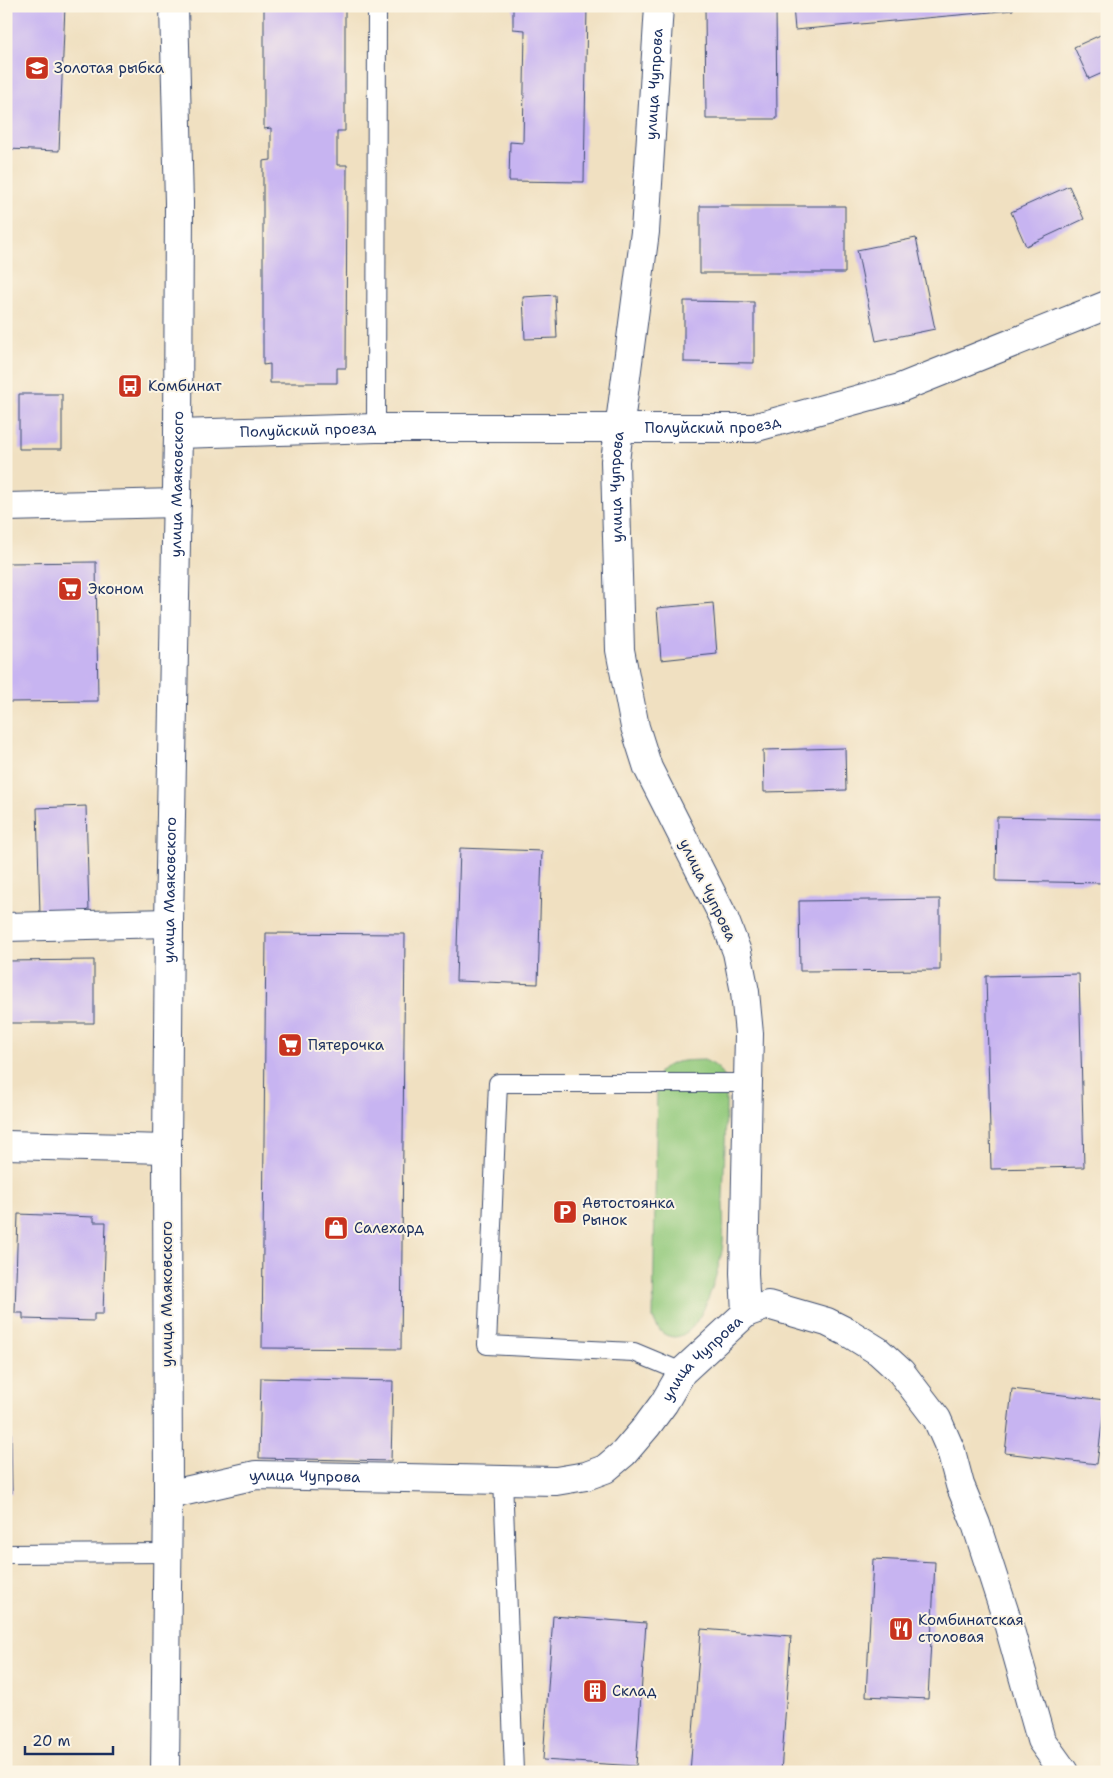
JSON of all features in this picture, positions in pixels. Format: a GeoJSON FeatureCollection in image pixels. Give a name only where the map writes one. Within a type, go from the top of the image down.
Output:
{"type":"FeatureCollection","features":[{"type":"Feature","properties":{"kind":"street","name":"улица Маяковского"},"geometry":{"type":"LineString","coordinates":[[165,1772],[168,1553],[167,1149],[169,923],[178,434],[179,204],[174,6]]}},
{"type":"Feature","properties":{"kind":"street","name":"улица Чупрова"},"geometry":{"type":"LineString","coordinates":[[168,1495],[256,1475],[556,1481],[586,1476],[605,1469],[624,1453],[664,1403],[682,1372],[746,1313],[744,1273],[749,1025],[745,992],[737,952],[724,918],[648,768],[635,727],[620,650],[615,461],[645,232],[659,6]]}},
{"type":"Feature","properties":{"kind":"street","name":"Полуйский проезд"},"geometry":{"type":"LineString","coordinates":[[178,434],[376,428],[753,428],[900,388],[1107,305]]}},
{"type":"Feature","properties":{"kind":"street"},"geometry":{"type":"LineString","coordinates":[[6,507],[177,503]]}},
{"type":"Feature","properties":{"kind":"street"},"geometry":{"type":"LineString","coordinates":[[6,926],[169,923]]}},
{"type":"Feature","properties":{"kind":"street"},"geometry":{"type":"LineString","coordinates":[[6,1145],[167,1149]]}},
{"type":"Feature","properties":{"kind":"street"},"geometry":{"type":"LineString","coordinates":[[746,1313],[768,1305],[827,1322],[849,1333],[878,1351],[901,1372],[937,1419],[976,1524],[1008,1623],[1041,1740],[1064,1772]]}},
{"type":"Feature","properties":{"kind":"lane"},"geometry":{"type":"LineString","coordinates":[[376,428],[377,6]]}},
{"type":"Feature","properties":{"kind":"lane"},"geometry":{"type":"LineString","coordinates":[[682,1372],[634,1352],[487,1345],[498,1083],[749,1083]]}},
{"type":"Feature","properties":{"kind":"lane"},"geometry":{"type":"LineString","coordinates":[[503,1479],[514,1772]]}},
{"type":"Feature","properties":{"kind":"lane"},"geometry":{"type":"LineString","coordinates":[[6,1554],[168,1553]]}},
{"type":"Feature","properties":{"kind":"green space"},"geometry":{"type":"Polygon","coordinates":[[[704,1060],[718,1068],[726,1081],[723,1242],[715,1278],[706,1304],[692,1327],[684,1334],[674,1337],[660,1331],[653,1318],[657,1082],[659,1072],[670,1065],[680,1062],[704,1060]]]}},
{"type":"Feature","properties":{"kind":"building"},"geometry":{"type":"Polygon","coordinates":[[[6,6],[65,6],[59,151],[6,149],[6,6]]]}},
{"type":"Feature","properties":{"kind":"building"},"geometry":{"type":"Polygon","coordinates":[[[264,6],[345,6],[345,131],[337,131],[337,165],[347,165],[346,368],[337,368],[337,383],[270,383],[270,364],[263,365],[263,161],[271,160],[271,128],[264,129],[264,6]]]}},
{"type":"Feature","properties":{"kind":"building"},"geometry":{"type":"Polygon","coordinates":[[[513,6],[587,6],[584,182],[509,181],[510,142],[523,143],[525,30],[513,29],[513,6]]]}},
{"type":"Feature","properties":{"kind":"building"},"geometry":{"type":"Polygon","coordinates":[[[705,6],[776,6],[777,119],[706,119],[705,6]]]}},
{"type":"Feature","properties":{"kind":"building"},"geometry":{"type":"Polygon","coordinates":[[[793,6],[1013,6],[1013,10],[795,30],[793,6]]]}},
{"type":"Feature","properties":{"kind":"building"},"geometry":{"type":"Polygon","coordinates":[[[1107,32],[1107,71],[1089,79],[1074,47],[1107,32]]]}},
{"type":"Feature","properties":{"kind":"building"},"geometry":{"type":"Polygon","coordinates":[[[1069,186],[1084,219],[1026,246],[1011,212],[1069,186]]]}},
{"type":"Feature","properties":{"kind":"building"},"geometry":{"type":"Polygon","coordinates":[[[700,206],[845,206],[845,273],[700,273],[700,206]]]}},
{"type":"Feature","properties":{"kind":"building"},"geometry":{"type":"Polygon","coordinates":[[[916,238],[935,329],[876,341],[857,250],[916,238]]]}},
{"type":"Feature","properties":{"kind":"building"},"geometry":{"type":"Polygon","coordinates":[[[555,295],[557,338],[525,339],[523,297],[555,295]]]}},
{"type":"Feature","properties":{"kind":"building"},"geometry":{"type":"Polygon","coordinates":[[[684,301],[754,302],[754,363],[684,362],[684,301]]]}},
{"type":"Feature","properties":{"kind":"building"},"geometry":{"type":"Polygon","coordinates":[[[19,394],[62,394],[62,449],[19,449],[19,394]]]}},
{"type":"Feature","properties":{"kind":"building"},"geometry":{"type":"Polygon","coordinates":[[[96,562],[98,701],[9,702],[8,563],[96,562]]]}},
{"type":"Feature","properties":{"kind":"building"},"geometry":{"type":"Polygon","coordinates":[[[713,603],[717,654],[661,660],[657,608],[713,603]]]}},
{"type":"Feature","properties":{"kind":"building"},"geometry":{"type":"Polygon","coordinates":[[[845,748],[846,790],[764,792],[763,750],[845,748]]]}},
{"type":"Feature","properties":{"kind":"building"},"geometry":{"type":"Polygon","coordinates":[[[86,806],[89,912],[40,914],[37,808],[86,806]]]}},
{"type":"Feature","properties":{"kind":"building"},"geometry":{"type":"Polygon","coordinates":[[[997,817],[1105,819],[1104,883],[996,881],[997,817]]]}},
{"type":"Feature","properties":{"kind":"building"},"geometry":{"type":"Polygon","coordinates":[[[460,848],[542,851],[538,984],[456,981],[460,848]]]}},
{"type":"Feature","properties":{"kind":"building"},"geometry":{"type":"Polygon","coordinates":[[[940,899],[940,970],[800,971],[799,901],[940,899]]]}},
{"type":"Feature","properties":{"kind":"building"},"geometry":{"type":"Polygon","coordinates":[[[266,933],[405,934],[401,1349],[262,1348],[266,933]]]}},
{"type":"Feature","properties":{"kind":"building"},"geometry":{"type":"Polygon","coordinates":[[[94,960],[94,1023],[6,1023],[6,961],[94,960]]]}},
{"type":"Feature","properties":{"kind":"building"},"geometry":{"type":"Polygon","coordinates":[[[1079,974],[1084,1167],[991,1169],[986,976],[1079,974]]]}},
{"type":"Feature","properties":{"kind":"building"},"geometry":{"type":"Polygon","coordinates":[[[18,1214],[94,1217],[94,1222],[106,1222],[103,1314],[94,1314],[94,1321],[23,1319],[23,1313],[15,1313],[18,1214]]]}},
{"type":"Feature","properties":{"kind":"building"},"geometry":{"type":"Polygon","coordinates":[[[261,1378],[393,1381],[391,1461],[259,1458],[261,1378]]]}},
{"type":"Feature","properties":{"kind":"building"},"geometry":{"type":"Polygon","coordinates":[[[1012,1389],[1105,1400],[1097,1464],[1005,1453],[1012,1389]]]}},
{"type":"Feature","properties":{"kind":"building"},"geometry":{"type":"Polygon","coordinates":[[[6,1432],[11,1432],[12,1493],[6,1493],[6,1432]]]}},
{"type":"Feature","properties":{"kind":"building","name":"Комбинатская столовая"},"geometry":{"type":"Polygon","coordinates":[[[873,1559],[935,1562],[928,1699],[866,1696],[873,1559]]]}},
{"type":"Feature","properties":{"kind":"building","name":"Склад"},"geometry":{"type":"Polygon","coordinates":[[[553,1616],[646,1623],[636,1766],[543,1760],[553,1616]]]}},
{"type":"Feature","properties":{"kind":"building"},"geometry":{"type":"Polygon","coordinates":[[[701,1629],[791,1636],[781,1772],[690,1772],[701,1629]]]}},
{"type":"Feature","properties":{"kind":"place","name":"Золотая рыбка"},"geometry":{"type":"Point","coordinates":[37,68]}},
{"type":"Feature","properties":{"kind":"place","name":"Комбинат"},"geometry":{"type":"Point","coordinates":[130,386]}},
{"type":"Feature","properties":{"kind":"place","name":"Эконом"},"geometry":{"type":"Point","coordinates":[70,589]}},
{"type":"Feature","properties":{"kind":"place","name":"Пятерочка"},"geometry":{"type":"Point","coordinates":[290,1045]}},
{"type":"Feature","properties":{"kind":"place","name":"Автостоянка Рынок"},"geometry":{"type":"Point","coordinates":[565,1212]}},
{"type":"Feature","properties":{"kind":"place","name":"Салехард"},"geometry":{"type":"Point","coordinates":[336,1228]}},
{"type":"Feature","properties":{"kind":"place","name":"Комбинатская столовая"},"geometry":{"type":"Point","coordinates":[901,1629]}},
{"type":"Feature","properties":{"kind":"place","name":"Склад"},"geometry":{"type":"Point","coordinates":[595,1691]}}]}
